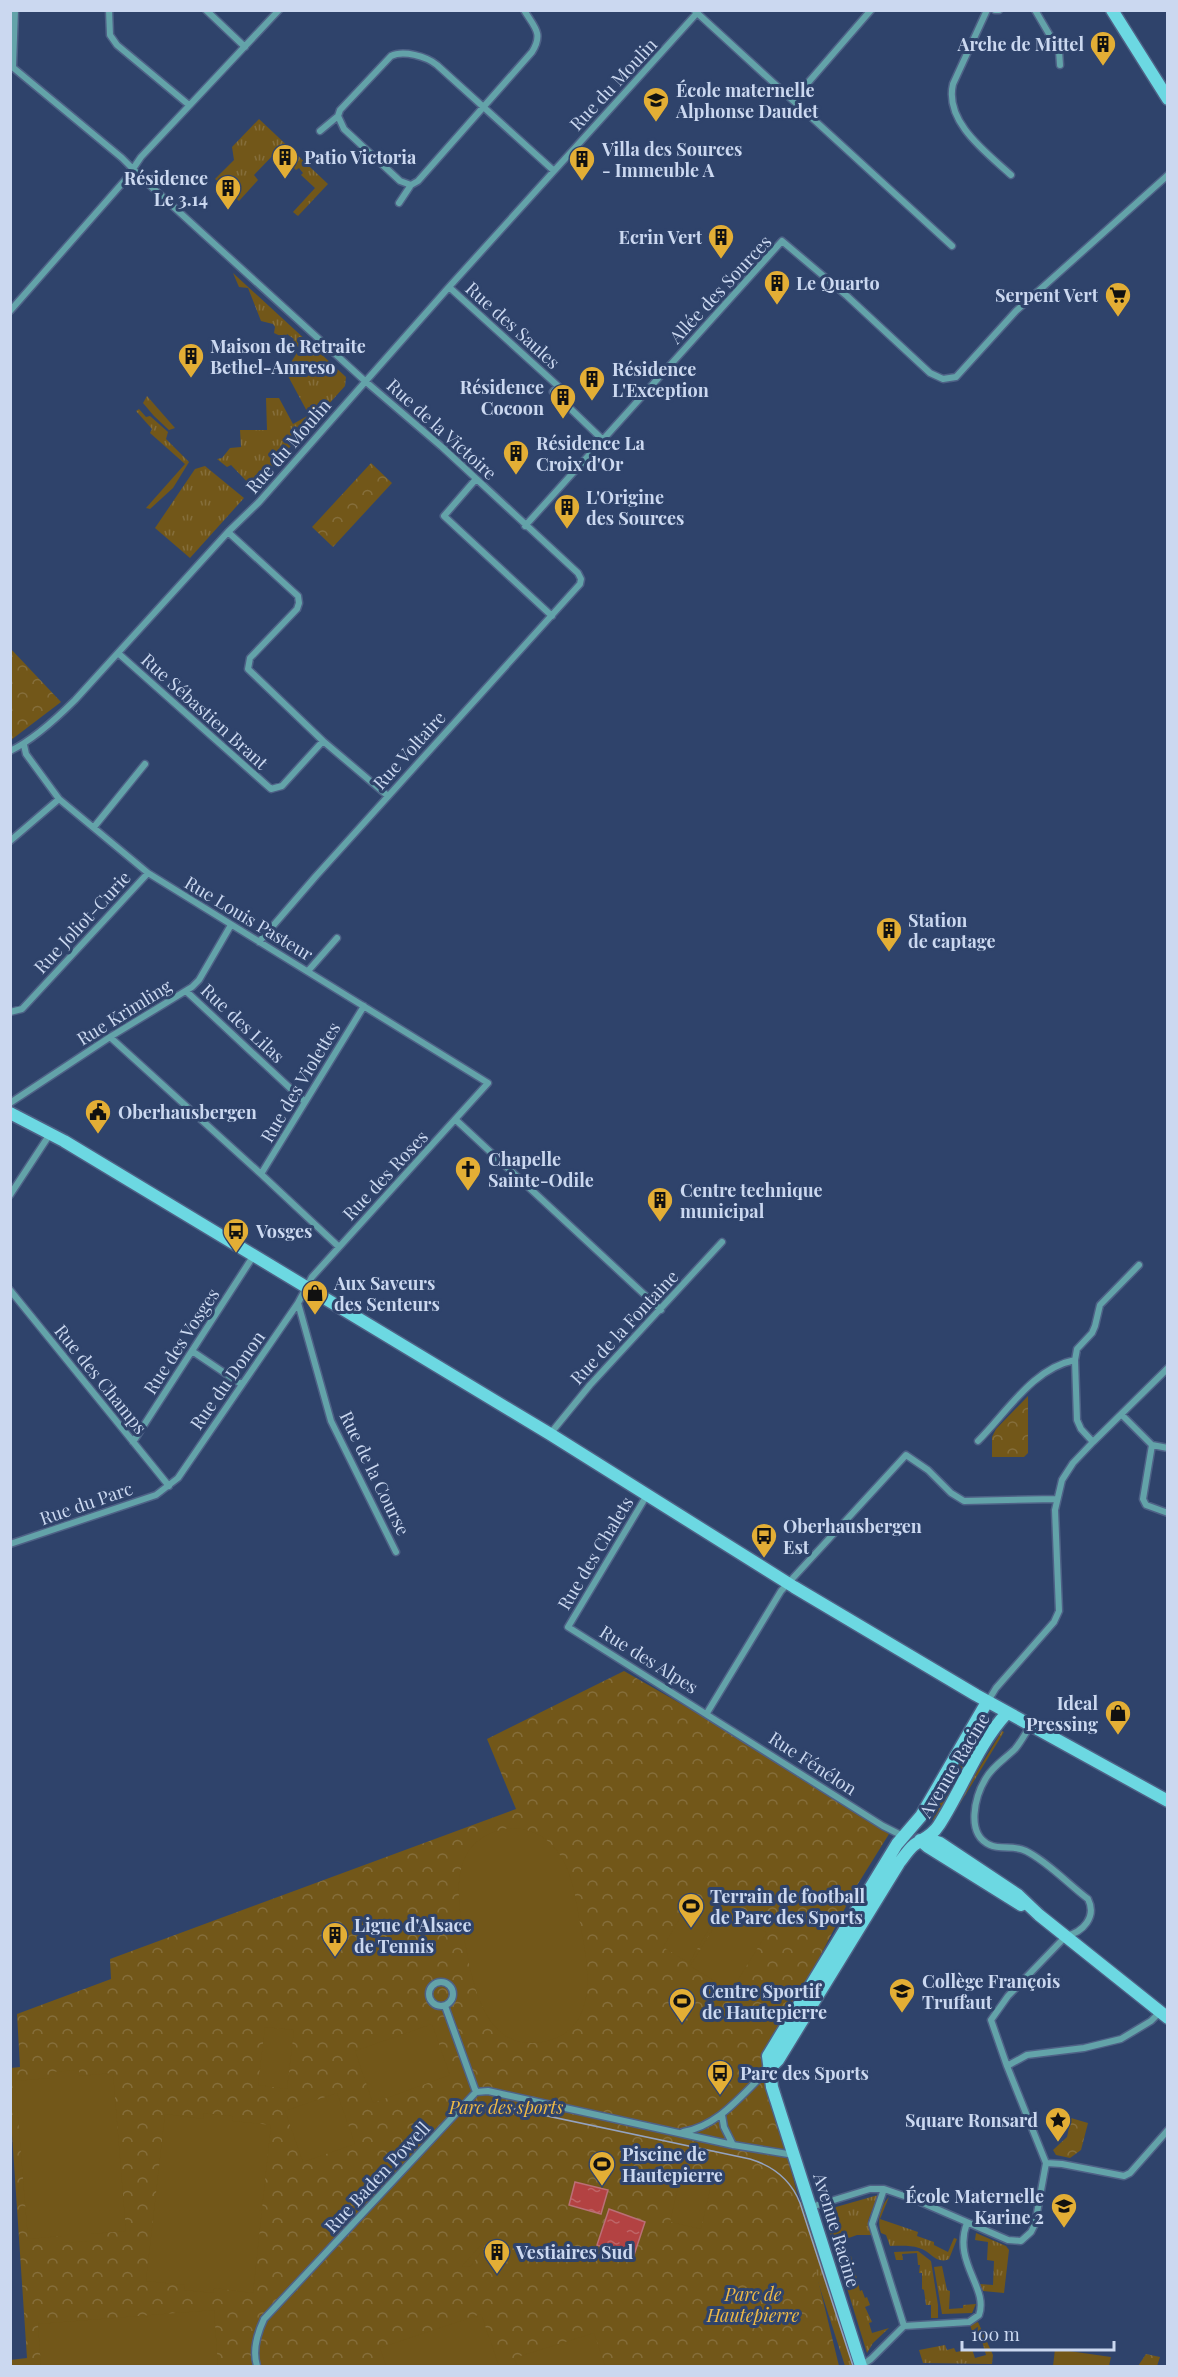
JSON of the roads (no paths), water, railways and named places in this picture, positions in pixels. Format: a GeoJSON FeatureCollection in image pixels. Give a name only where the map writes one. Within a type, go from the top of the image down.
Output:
{"type":"FeatureCollection","features":[{"type":"Feature","properties":{"kind":"street"},"geometry":{"type":"LineString","coordinates":[[12,66],[15,10]]}},
{"type":"Feature","properties":{"kind":"street"},"geometry":{"type":"LineString","coordinates":[[109,10],[110,34],[117,45],[189,105]]}},
{"type":"Feature","properties":{"kind":"street"},"geometry":{"type":"LineString","coordinates":[[206,10],[244,47]]}},
{"type":"Feature","properties":{"kind":"street"},"geometry":{"type":"LineString","coordinates":[[10,311],[57,259],[141,157],[279,10]]}},
{"type":"Feature","properties":{"kind":"street"},"geometry":{"type":"LineString","coordinates":[[399,203],[411,185],[418,181],[539,42],[538,33],[524,10]]}},
{"type":"Feature","properties":{"kind":"street"},"geometry":{"type":"LineString","coordinates":[[860,10],[865,17]]}},
{"type":"Feature","properties":{"kind":"street"},"geometry":{"type":"LineString","coordinates":[[793,100],[871,10]]}},
{"type":"Feature","properties":{"kind":"street"},"geometry":{"type":"LineString","coordinates":[[987,10],[953,84],[951,95],[957,114],[970,136],[1011,176]]}},
{"type":"Feature","properties":{"kind":"street"},"geometry":{"type":"LineString","coordinates":[[1035,10],[1059,51],[1060,65]]}},
{"type":"Feature","properties":{"kind":"street"},"geometry":{"type":"LineString","coordinates":[[1112,10],[1167,99]]}},
{"type":"Feature","properties":{"kind":"street"},"geometry":{"type":"LineString","coordinates":[[696,12],[952,246]]}},
{"type":"Feature","properties":{"kind":"street","name":"Rue du Moulin"},"geometry":{"type":"LineString","coordinates":[[10,751],[24,745],[28,739],[66,709],[228,532],[259,502],[365,381],[377,371],[448,286],[615,105],[696,12]]}},
{"type":"Feature","properties":{"kind":"street"},"geometry":{"type":"LineString","coordinates":[[320,131],[338,116],[340,110],[386,60],[401,53],[433,62],[553,170]]}},
{"type":"Feature","properties":{"kind":"street","name":"Rue de la Victoire"},"geometry":{"type":"LineString","coordinates":[[12,66],[133,169],[476,479],[578,573],[581,579]]}},
{"type":"Feature","properties":{"kind":"street"},"geometry":{"type":"LineString","coordinates":[[338,116],[345,129],[400,181],[411,185]]}},
{"type":"Feature","properties":{"kind":"street","name":"Allée des Sources"},"geometry":{"type":"LineString","coordinates":[[525,526],[782,241],[847,296],[930,373],[936,377],[949,379],[961,372],[1016,310],[1167,175]]}},
{"type":"Feature","properties":{"kind":"street","name":"Rue des Saules"},"geometry":{"type":"LineString","coordinates":[[448,286],[558,386],[553,392],[603,440]]}},
{"type":"Feature","properties":{"kind":"street"},"geometry":{"type":"LineString","coordinates":[[476,479],[444,516],[552,616]]}},
{"type":"Feature","properties":{"kind":"street"},"geometry":{"type":"LineString","coordinates":[[228,532],[298,596],[297,609],[250,658],[248,669],[323,741],[388,796]]}},
{"type":"Feature","properties":{"kind":"street","name":"Rue Voltaire"},"geometry":{"type":"LineString","coordinates":[[259,942],[552,616],[580,584],[581,579]]}},
{"type":"Feature","properties":{"kind":"street","name":"Rue Sébastien Brant"},"geometry":{"type":"LineString","coordinates":[[118,652],[271,789],[282,786],[323,741]]}},
{"type":"Feature","properties":{"kind":"street","name":"Rue Louis Pasteur"},"geometry":{"type":"LineString","coordinates":[[24,745],[26,754],[59,799],[148,873],[488,1083]]}},
{"type":"Feature","properties":{"kind":"street"},"geometry":{"type":"LineString","coordinates":[[94,827],[145,764]]}},
{"type":"Feature","properties":{"kind":"street"},"geometry":{"type":"LineString","coordinates":[[10,841],[59,799]]}},
{"type":"Feature","properties":{"kind":"street","name":"Rue Joliot-Curie"},"geometry":{"type":"LineString","coordinates":[[10,1012],[22,1009],[148,873]]}},
{"type":"Feature","properties":{"kind":"street","name":"Rue Krimling"},"geometry":{"type":"LineString","coordinates":[[10,1103],[110,1037],[186,991],[198,980],[231,925]]}},
{"type":"Feature","properties":{"kind":"street"},"geometry":{"type":"LineString","coordinates":[[308,971],[337,938]]}},
{"type":"Feature","properties":{"kind":"street","name":"Rue des Lilas"},"geometry":{"type":"LineString","coordinates":[[186,991],[305,1102]]}},
{"type":"Feature","properties":{"kind":"street","name":"Rue des Violettes"},"geometry":{"type":"LineString","coordinates":[[261,1174],[364,1006]]}},
{"type":"Feature","properties":{"kind":"street"},"geometry":{"type":"LineString","coordinates":[[110,1037],[338,1246]]}},
{"type":"Feature","properties":{"kind":"street","name":"Rue des Roses"},"geometry":{"type":"LineString","coordinates":[[305,1288],[338,1246],[488,1083]]}},
{"type":"Feature","properties":{"kind":"street"},"geometry":{"type":"LineString","coordinates":[[10,1113],[51,1133],[254,1255],[987,1702],[1167,1801]]}},
{"type":"Feature","properties":{"kind":"street"},"geometry":{"type":"LineString","coordinates":[[456,1120],[661,1310]]}},
{"type":"Feature","properties":{"kind":"street"},"geometry":{"type":"LineString","coordinates":[[10,1195],[51,1133]]}},
{"type":"Feature","properties":{"kind":"street","name":"Rue de la Fontaine"},"geometry":{"type":"LineString","coordinates":[[550,1434],[590,1385],[722,1242]]}},
{"type":"Feature","properties":{"kind":"street","name":"Rue des Vosges"},"geometry":{"type":"LineString","coordinates":[[133,1442],[254,1255]]}},
{"type":"Feature","properties":{"kind":"street"},"geometry":{"type":"LineString","coordinates":[[1093,1442],[1078,1425],[1075,1360],[1077,1349],[1092,1333],[1100,1305],[1138,1265]]}},
{"type":"Feature","properties":{"kind":"street","name":"Rue du Donon"},"geometry":{"type":"LineString","coordinates":[[169,1486],[178,1478],[298,1303],[305,1288]]}},
{"type":"Feature","properties":{"kind":"street","name":"Rue des Champs"},"geometry":{"type":"LineString","coordinates":[[10,1290],[169,1486]]}},
{"type":"Feature","properties":{"kind":"street","name":"Rue de la Course"},"geometry":{"type":"LineString","coordinates":[[298,1303],[331,1421],[396,1552]]}},
{"type":"Feature","properties":{"kind":"street"},"geometry":{"type":"LineString","coordinates":[[192,1351],[241,1384]]}},
{"type":"Feature","properties":{"kind":"street"},"geometry":{"type":"LineString","coordinates":[[978,1441],[1045,1372],[1060,1363],[1075,1360]]}},
{"type":"Feature","properties":{"kind":"street"},"geometry":{"type":"LineString","coordinates":[[987,1702],[996,1688],[1058,1616],[1060,1606],[1056,1499],[1067,1472],[1093,1442],[1167,1368]]}},
{"type":"Feature","properties":{"kind":"street"},"geometry":{"type":"LineString","coordinates":[[1122,1415],[1152,1445],[1167,1448]]}},
{"type":"Feature","properties":{"kind":"street"},"geometry":{"type":"LineString","coordinates":[[1152,1445],[1143,1499],[1146,1505],[1167,1513]]}},
{"type":"Feature","properties":{"kind":"street","name":"Rue des Alpes"},"geometry":{"type":"LineString","coordinates":[[568,1627],[707,1713],[781,1591],[906,1455],[928,1470],[951,1493],[964,1501],[1056,1499]]}},
{"type":"Feature","properties":{"kind":"street","name":"Rue du Parc"},"geometry":{"type":"LineString","coordinates":[[10,1544],[156,1495],[169,1486]]}},
{"type":"Feature","properties":{"kind":"street","name":"Rue des Chalets"},"geometry":{"type":"LineString","coordinates":[[568,1627],[647,1495]]}},
{"type":"Feature","properties":{"kind":"street","name":"Avenue Racine"},"geometry":{"type":"LineString","coordinates":[[861,2366],[768,2070],[768,2056],[897,1844],[921,1816],[987,1702]]}},
{"type":"Feature","properties":{"kind":"street","name":"Rue Fénélon"},"geometry":{"type":"LineString","coordinates":[[707,1713],[883,1826],[905,1836]]}},
{"type":"Feature","properties":{"kind":"street","name":"Avenue Racine"},"geometry":{"type":"LineString","coordinates":[[768,2070],[778,2060],[899,1863],[908,1850],[938,1827],[964,1778],[1007,1713]]}},
{"type":"Feature","properties":{"kind":"street"},"geometry":{"type":"LineString","coordinates":[[811,2207],[870,2189],[884,2189],[916,2200],[1008,2240],[1021,2241],[1026,2238],[1035,2224],[1046,2163],[992,2024],[994,2015],[1008,1996],[1066,1936],[1074,1935],[1089,1920],[1091,1908],[1088,1899],[1023,1849],[990,1845],[982,1838],[976,1827],[976,1804],[985,1780],[1020,1742],[1030,1726]]}},
{"type":"Feature","properties":{"kind":"street"},"geometry":{"type":"LineString","coordinates":[[905,1836],[921,1841],[931,1840],[940,1844],[989,1874],[1018,1895],[1039,1915],[1164,2015],[1121,2039],[1084,2049],[1027,2055],[1007,2066]]}},
{"type":"Feature","properties":{"kind":"street"},"geometry":{"type":"LineString","coordinates":[[438,1982],[446,1983],[452,1988],[451,2000],[445,2006],[437,2006],[429,1997],[431,1986],[438,1982]]}},
{"type":"Feature","properties":{"kind":"street"},"geometry":{"type":"LineString","coordinates":[[445,2006],[476,2092],[488,2091],[732,2145],[794,2156]]}},
{"type":"Feature","properties":{"kind":"street"},"geometry":{"type":"LineString","coordinates":[[680,2133],[703,2127],[722,2115],[768,2070]]}},
{"type":"Feature","properties":{"kind":"street","name":"Rue Baden Powell"},"geometry":{"type":"LineString","coordinates":[[257,2367],[254,2357],[258,2334],[264,2319],[476,2092]]}},
{"type":"Feature","properties":{"kind":"street"},"geometry":{"type":"LineString","coordinates":[[722,2115],[724,2127],[732,2145]]}},
{"type":"Feature","properties":{"kind":"street"},"geometry":{"type":"LineString","coordinates":[[1046,2163],[1124,2176],[1130,2173],[1167,2130]]}},
{"type":"Feature","properties":{"kind":"street"},"geometry":{"type":"LineString","coordinates":[[884,2189],[872,2224],[904,2326]]}},
{"type":"Feature","properties":{"kind":"street"},"geometry":{"type":"LineString","coordinates":[[861,2366],[904,2326],[969,2322],[979,2315],[981,2299],[972,2280],[963,2245],[967,2223]]}},
{"type":"Feature","properties":{"kind":"water"},"geometry":{"type":"Polygon","coordinates":[[[575,2182],[608,2190],[601,2214],[569,2205],[575,2182]]]}},
{"type":"Feature","properties":{"kind":"water"},"geometry":{"type":"Polygon","coordinates":[[[609,2209],[645,2222],[633,2258],[597,2245],[609,2209]]]}},
{"type":"Feature","properties":{"kind":"tram line"},"geometry":{"type":"LineString","coordinates":[[491,2104],[750,2159],[774,2170],[792,2187],[800,2203],[853,2366]]}},
{"type":"Feature","properties":{"kind":"place","name":"Arche de Mittel"},"geometry":{"type":"Point","coordinates":[1103,67]}},
{"type":"Feature","properties":{"kind":"place","name":"École maternelle Alphonse Daudet"},"geometry":{"type":"Point","coordinates":[656,123]}},
{"type":"Feature","properties":{"kind":"place","name":"Patio Victoria"},"geometry":{"type":"Point","coordinates":[285,180]}},
{"type":"Feature","properties":{"kind":"place","name":"Villa des Sources - Immeuble A"},"geometry":{"type":"Point","coordinates":[582,182]}},
{"type":"Feature","properties":{"kind":"place","name":"Résidence Le 3.14"},"geometry":{"type":"Point","coordinates":[228,211]}},
{"type":"Feature","properties":{"kind":"place","name":"Ecrin Vert"},"geometry":{"type":"Point","coordinates":[721,260]}},
{"type":"Feature","properties":{"kind":"place","name":"Le Quarto"},"geometry":{"type":"Point","coordinates":[777,306]}},
{"type":"Feature","properties":{"kind":"place","name":"Serpent Vert"},"geometry":{"type":"Point","coordinates":[1118,318]}},
{"type":"Feature","properties":{"kind":"place","name":"Maison de Retraite Bethel-Amreso"},"geometry":{"type":"Point","coordinates":[191,379]}},
{"type":"Feature","properties":{"kind":"place","name":"Résidence L'Exception"},"geometry":{"type":"Point","coordinates":[592,402]}},
{"type":"Feature","properties":{"kind":"place","name":"Résidence Cocoon"},"geometry":{"type":"Point","coordinates":[563,420]}},
{"type":"Feature","properties":{"kind":"place","name":"Résidence La Croix d'Or"},"geometry":{"type":"Point","coordinates":[516,476]}},
{"type":"Feature","properties":{"kind":"place","name":"L'Origine des Sources"},"geometry":{"type":"Point","coordinates":[567,530]}},
{"type":"Feature","properties":{"kind":"place","name":"Station de captage"},"geometry":{"type":"Point","coordinates":[889,953]}},
{"type":"Feature","properties":{"kind":"place","name":"Oberhausbergen"},"geometry":{"type":"Point","coordinates":[98,1135]}},
{"type":"Feature","properties":{"kind":"place","name":"Chapelle Sainte-Odile"},"geometry":{"type":"Point","coordinates":[468,1192]}},
{"type":"Feature","properties":{"kind":"place","name":"Centre technique municipal"},"geometry":{"type":"Point","coordinates":[660,1223]}},
{"type":"Feature","properties":{"kind":"place","name":"Vosges"},"geometry":{"type":"Point","coordinates":[236,1254]}},
{"type":"Feature","properties":{"kind":"place","name":"Aux Saveurs des Senteurs"},"geometry":{"type":"Point","coordinates":[315,1316]}},
{"type":"Feature","properties":{"kind":"place","name":"Oberhausbergen Est"},"geometry":{"type":"Point","coordinates":[764,1559]}},
{"type":"Feature","properties":{"kind":"place","name":"Ideal Pressing"},"geometry":{"type":"Point","coordinates":[1118,1736]}},
{"type":"Feature","properties":{"kind":"place","name":"Terrain de football de Parc des Sports"},"geometry":{"type":"Point","coordinates":[691,1929]}},
{"type":"Feature","properties":{"kind":"place","name":"Ligue d'Alsace de Tennis"},"geometry":{"type":"Point","coordinates":[335,1958]}},
{"type":"Feature","properties":{"kind":"place","name":"Collège François Truffaut"},"geometry":{"type":"Point","coordinates":[902,2014]}},
{"type":"Feature","properties":{"kind":"place","name":"Centre Sportif de Hautepierre"},"geometry":{"type":"Point","coordinates":[682,2024]}},
{"type":"Feature","properties":{"kind":"place","name":"Parc des Sports"},"geometry":{"type":"Point","coordinates":[720,2096]}},
{"type":"Feature","properties":{"kind":"place","name":"Square Ronsard"},"geometry":{"type":"Point","coordinates":[1058,2143]}},
{"type":"Feature","properties":{"kind":"place","name":"Piscine de Hautepierre"},"geometry":{"type":"Point","coordinates":[602,2187]}},
{"type":"Feature","properties":{"kind":"place","name":"École Maternelle Karine 2"},"geometry":{"type":"Point","coordinates":[1064,2229]}},
{"type":"Feature","properties":{"kind":"place","name":"Vestiaires Sud"},"geometry":{"type":"Point","coordinates":[497,2275]}},
{"type":"Feature","properties":{"kind":"park label","name":"Parc des sports"},"geometry":{"type":"Point","coordinates":[506,2107]}},
{"type":"Feature","properties":{"kind":"park label","name":"Parc de Hautepierre"},"geometry":{"type":"Point","coordinates":[753,2304]}}]}
